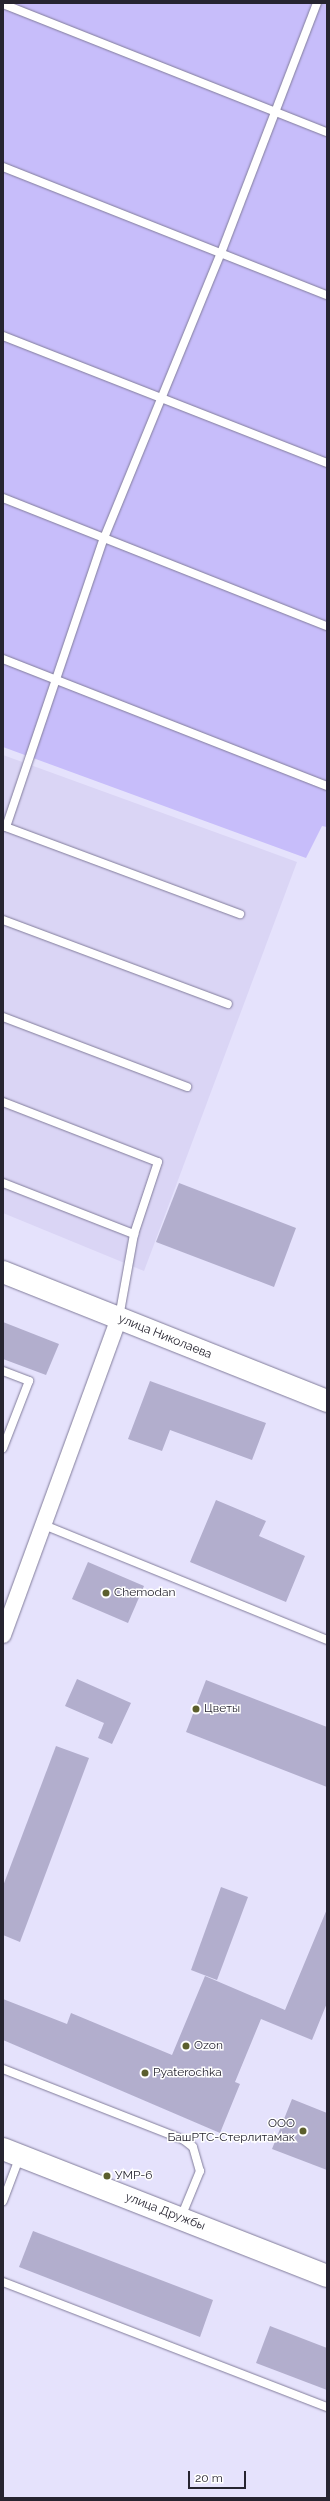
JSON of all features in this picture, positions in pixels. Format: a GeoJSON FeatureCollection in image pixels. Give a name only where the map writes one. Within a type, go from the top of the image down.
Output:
{"type":"FeatureCollection","features":[{"type":"Feature","properties":{"kind":"main road","name":"улица Николаева"},"geometry":{"type":"LineString","coordinates":[[3,1272],[327,1402]]}},
{"type":"Feature","properties":{"kind":"main road","name":"улица Дружбы"},"geometry":{"type":"LineString","coordinates":[[12,2152],[327,2276]]}},
{"type":"Feature","properties":{"kind":"street"},"geometry":{"type":"LineString","coordinates":[[3,1636],[6,1616],[44,1525],[119,1318]]}},
{"type":"Feature","properties":{"kind":"lane"},"geometry":{"type":"LineString","coordinates":[[240,914],[5,826],[104,538],[221,253],[317,3]]}},
{"type":"Feature","properties":{"kind":"lane"},"geometry":{"type":"LineString","coordinates":[[3,4],[327,132]]}},
{"type":"Feature","properties":{"kind":"lane"},"geometry":{"type":"LineString","coordinates":[[3,167],[327,295]]}},
{"type":"Feature","properties":{"kind":"lane"},"geometry":{"type":"LineString","coordinates":[[3,336],[327,462]]}},
{"type":"Feature","properties":{"kind":"lane"},"geometry":{"type":"LineString","coordinates":[[3,498],[327,626]]}},
{"type":"Feature","properties":{"kind":"lane"},"geometry":{"type":"LineString","coordinates":[[3,659],[327,786]]}},
{"type":"Feature","properties":{"kind":"lane"},"geometry":{"type":"LineString","coordinates":[[3,920],[228,1004]]}},
{"type":"Feature","properties":{"kind":"lane"},"geometry":{"type":"LineString","coordinates":[[3,1016],[187,1087]]}},
{"type":"Feature","properties":{"kind":"lane"},"geometry":{"type":"LineString","coordinates":[[3,1102],[158,1162],[134,1234],[119,1318]]}},
{"type":"Feature","properties":{"kind":"lane"},"geometry":{"type":"LineString","coordinates":[[3,1183],[134,1234]]}},
{"type":"Feature","properties":{"kind":"lane"},"geometry":{"type":"LineString","coordinates":[[3,1371],[29,1381],[3,1448]]}},
{"type":"Feature","properties":{"kind":"lane"},"geometry":{"type":"LineString","coordinates":[[44,1525],[327,1640]]}},
{"type":"Feature","properties":{"kind":"lane"},"geometry":{"type":"LineString","coordinates":[[3,2069],[184,2140],[193,2147],[200,2171],[180,2218]]}},
{"type":"Feature","properties":{"kind":"lane"},"geometry":{"type":"LineString","coordinates":[[3,2201],[12,2152]]}},
{"type":"Feature","properties":{"kind":"lane"},"geometry":{"type":"LineString","coordinates":[[3,2282],[327,2407]]}},
{"type":"Feature","properties":{"kind":"shaded area"},"geometry":{"type":"Polygon","coordinates":[[[3,3],[327,3],[327,827],[322,826],[306,858],[3,747],[3,3]]]}},
{"type":"Feature","properties":{"kind":"shaded area"},"geometry":{"type":"Polygon","coordinates":[[[3,755],[297,862],[144,1271],[3,1213],[3,755]]]}},
{"type":"Feature","properties":{"kind":"building"},"geometry":{"type":"Polygon","coordinates":[[[179,1183],[296,1228],[274,1287],[156,1242],[179,1183]]]}},
{"type":"Feature","properties":{"kind":"building"},"geometry":{"type":"Polygon","coordinates":[[[3,1322],[59,1344],[46,1375],[3,1359],[3,1322]]]}},
{"type":"Feature","properties":{"kind":"building"},"geometry":{"type":"Polygon","coordinates":[[[150,1381],[266,1423],[252,1460],[170,1430],[162,1451],[128,1439],[150,1381]]]}},
{"type":"Feature","properties":{"kind":"building"},"geometry":{"type":"Polygon","coordinates":[[[216,1500],[266,1521],[259,1536],[305,1556],[286,1602],[190,1562],[216,1500]]]}},
{"type":"Feature","properties":{"kind":"building"},"geometry":{"type":"Polygon","coordinates":[[[88,1562],[144,1586],[128,1623],[72,1599],[88,1562]]]}},
{"type":"Feature","properties":{"kind":"building"},"geometry":{"type":"Polygon","coordinates":[[[77,1679],[131,1703],[112,1744],[98,1738],[104,1723],[65,1706],[77,1679]]]}},
{"type":"Feature","properties":{"kind":"building"},"geometry":{"type":"Polygon","coordinates":[[[206,1680],[327,1727],[327,1787],[186,1732],[206,1680]]]}},
{"type":"Feature","properties":{"kind":"building"},"geometry":{"type":"Polygon","coordinates":[[[56,1746],[89,1758],[20,1942],[3,1935],[3,1886],[56,1746]]]}},
{"type":"Feature","properties":{"kind":"building"},"geometry":{"type":"Polygon","coordinates":[[[221,1887],[248,1897],[217,1980],[191,1970],[221,1887]]]}},
{"type":"Feature","properties":{"kind":"building"},"geometry":{"type":"Polygon","coordinates":[[[327,1909],[327,2003],[312,2040],[261,2019],[235,2082],[240,2084],[220,2133],[3,2040],[3,1999],[67,2024],[71,2013],[172,2055],[205,1976],[285,2010],[327,1909]]]}},
{"type":"Feature","properties":{"kind":"building","name":"ООО БашРТС-Стерлитамак"},"geometry":{"type":"Polygon","coordinates":[[[292,2099],[327,2113],[327,2170],[272,2149],[292,2099]]]}},
{"type":"Feature","properties":{"kind":"building"},"geometry":{"type":"Polygon","coordinates":[[[33,2231],[213,2300],[200,2337],[19,2267],[33,2231]]]}},
{"type":"Feature","properties":{"kind":"building"},"geometry":{"type":"Polygon","coordinates":[[[270,2326],[327,2348],[327,2390],[256,2363],[270,2326]]]}},
{"type":"Feature","properties":{"kind":"place","name":"Chemodan"},"geometry":{"type":"Point","coordinates":[106,1593]}},
{"type":"Feature","properties":{"kind":"place","name":"Цветы"},"geometry":{"type":"Point","coordinates":[196,1709]}},
{"type":"Feature","properties":{"kind":"place","name":"Ozon"},"geometry":{"type":"Point","coordinates":[186,2046]}},
{"type":"Feature","properties":{"kind":"place","name":"Pyaterochka"},"geometry":{"type":"Point","coordinates":[145,2073]}},
{"type":"Feature","properties":{"kind":"place","name":"ООО БашРТС-Стерлитамак"},"geometry":{"type":"Point","coordinates":[303,2131]}},
{"type":"Feature","properties":{"kind":"place","name":"УМР-6"},"geometry":{"type":"Point","coordinates":[107,2176]}}]}
